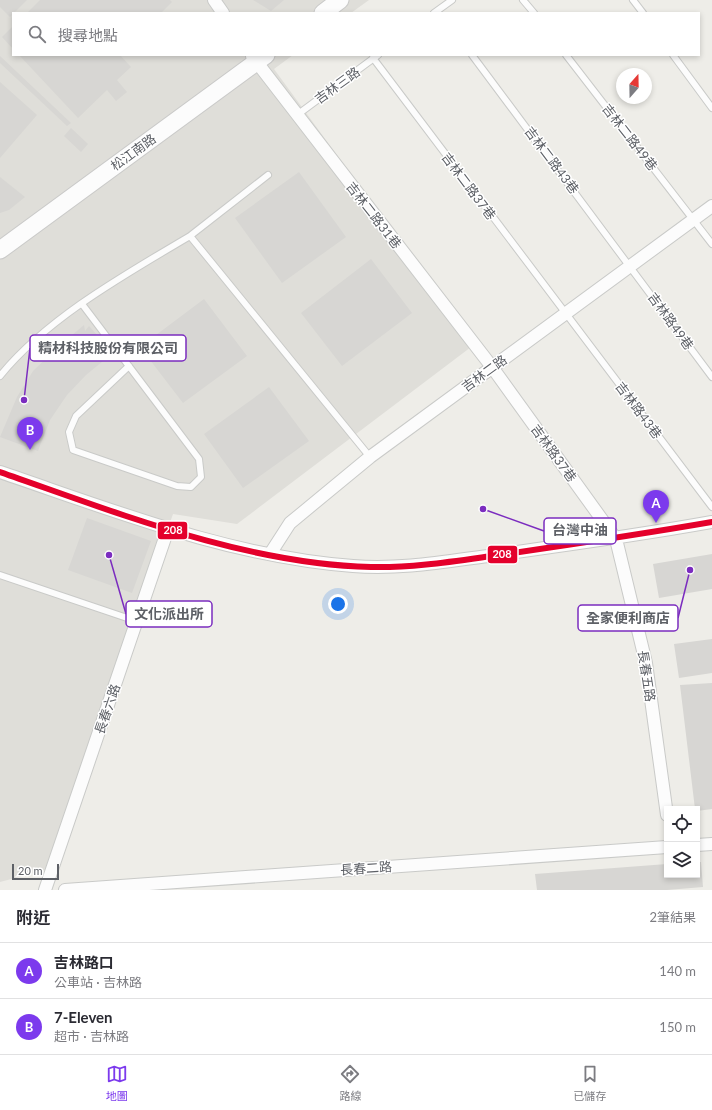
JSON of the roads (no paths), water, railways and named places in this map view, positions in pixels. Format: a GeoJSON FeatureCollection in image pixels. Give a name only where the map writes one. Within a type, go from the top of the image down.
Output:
{"type":"FeatureCollection","features":[{"type":"Feature","properties":{"kind":"street"},"geometry":{"type":"LineString","coordinates":[[214,0],[222,12]]}},
{"type":"Feature","properties":{"kind":"street"},"geometry":{"type":"LineString","coordinates":[[324,12],[340,0]]}},
{"type":"Feature","properties":{"kind":"street","name":"吉林二路31巷"},"geometry":{"type":"LineString","coordinates":[[258,57],[297,115],[492,367]]}},
{"type":"Feature","properties":{"kind":"street","name":"松江南路"},"geometry":{"type":"LineString","coordinates":[[0,250],[258,57]]}},
{"type":"Feature","properties":{"kind":"street","name":"吉林二路"},"geometry":{"type":"LineString","coordinates":[[270,554],[290,523],[370,457],[712,206]]}},
{"type":"Feature","properties":{"kind":"street","name":"吉林路37巷"},"geometry":{"type":"LineString","coordinates":[[492,367],[616,539]]}},
{"type":"Feature","properties":{"kind":"street"},"geometry":{"type":"LineString","coordinates":[[0,472],[168,529],[270,554],[353,566],[402,567],[616,539],[712,522]]}},
{"type":"Feature","properties":{"kind":"street","name":"長春六路"},"geometry":{"type":"LineString","coordinates":[[45,890],[168,529]]}},
{"type":"Feature","properties":{"kind":"street","name":"長春五路"},"geometry":{"type":"LineString","coordinates":[[616,539],[646,663],[666,806]]}},
{"type":"Feature","properties":{"kind":"street"},"geometry":{"type":"LineString","coordinates":[[700,845],[712,844]]}},
{"type":"Feature","properties":{"kind":"street","name":"長春二路"},"geometry":{"type":"LineString","coordinates":[[65,890],[664,847]]}},
{"type":"Feature","properties":{"kind":"lane"},"geometry":{"type":"LineString","coordinates":[[437,12],[452,0]]}},
{"type":"Feature","properties":{"kind":"lane"},"geometry":{"type":"LineString","coordinates":[[523,0],[533,12]]}},
{"type":"Feature","properties":{"kind":"lane"},"geometry":{"type":"LineString","coordinates":[[633,0],[642,12]]}},
{"type":"Feature","properties":{"kind":"lane","name":"吉林二路43巷"},"geometry":{"type":"LineString","coordinates":[[473,56],[630,266]]}},
{"type":"Feature","properties":{"kind":"lane","name":"吉林二路49巷"},"geometry":{"type":"LineString","coordinates":[[567,56],[712,244]]}},
{"type":"Feature","properties":{"kind":"lane"},"geometry":{"type":"LineString","coordinates":[[674,56],[712,108]]}},
{"type":"Feature","properties":{"kind":"lane","name":"吉林三路"},"geometry":{"type":"LineString","coordinates":[[297,115],[376,57]]}},
{"type":"Feature","properties":{"kind":"lane","name":"吉林二路37巷"},"geometry":{"type":"LineString","coordinates":[[376,57],[565,314]]}},
{"type":"Feature","properties":{"kind":"lane"},"geometry":{"type":"LineString","coordinates":[[0,376],[14,359],[70,311],[190,236],[268,175]]}},
{"type":"Feature","properties":{"kind":"lane"},"geometry":{"type":"LineString","coordinates":[[190,236],[370,457]]}},
{"type":"Feature","properties":{"kind":"lane","name":"吉林路49巷"},"geometry":{"type":"LineString","coordinates":[[630,266],[712,377]]}},
{"type":"Feature","properties":{"kind":"lane"},"geometry":{"type":"LineString","coordinates":[[82,304],[200,459],[201,477],[191,487],[177,486],[73,450],[69,432],[76,416],[129,366]]}},
{"type":"Feature","properties":{"kind":"lane","name":"吉林路43巷"},"geometry":{"type":"LineString","coordinates":[[565,314],[712,507]]}},
{"type":"Feature","properties":{"kind":"lane"},"geometry":{"type":"LineString","coordinates":[[0,575],[136,622]]}},
{"type":"Feature","properties":{"kind":"place","name":"精材科技股份有限公司"},"geometry":{"type":"Point","coordinates":[24,400]}},
{"type":"Feature","properties":{"kind":"place","name":"7-Eleven"},"geometry":{"type":"Point","coordinates":[30,450]}},
{"type":"Feature","properties":{"kind":"place","name":"台灣中油"},"geometry":{"type":"Point","coordinates":[483,509]}},
{"type":"Feature","properties":{"kind":"place","name":"吉林路口"},"geometry":{"type":"Point","coordinates":[656,523]}},
{"type":"Feature","properties":{"kind":"place","name":"文化派出所"},"geometry":{"type":"Point","coordinates":[109,555]}},
{"type":"Feature","properties":{"kind":"place","name":"全家便利商店"},"geometry":{"type":"Point","coordinates":[690,570]}}]}
